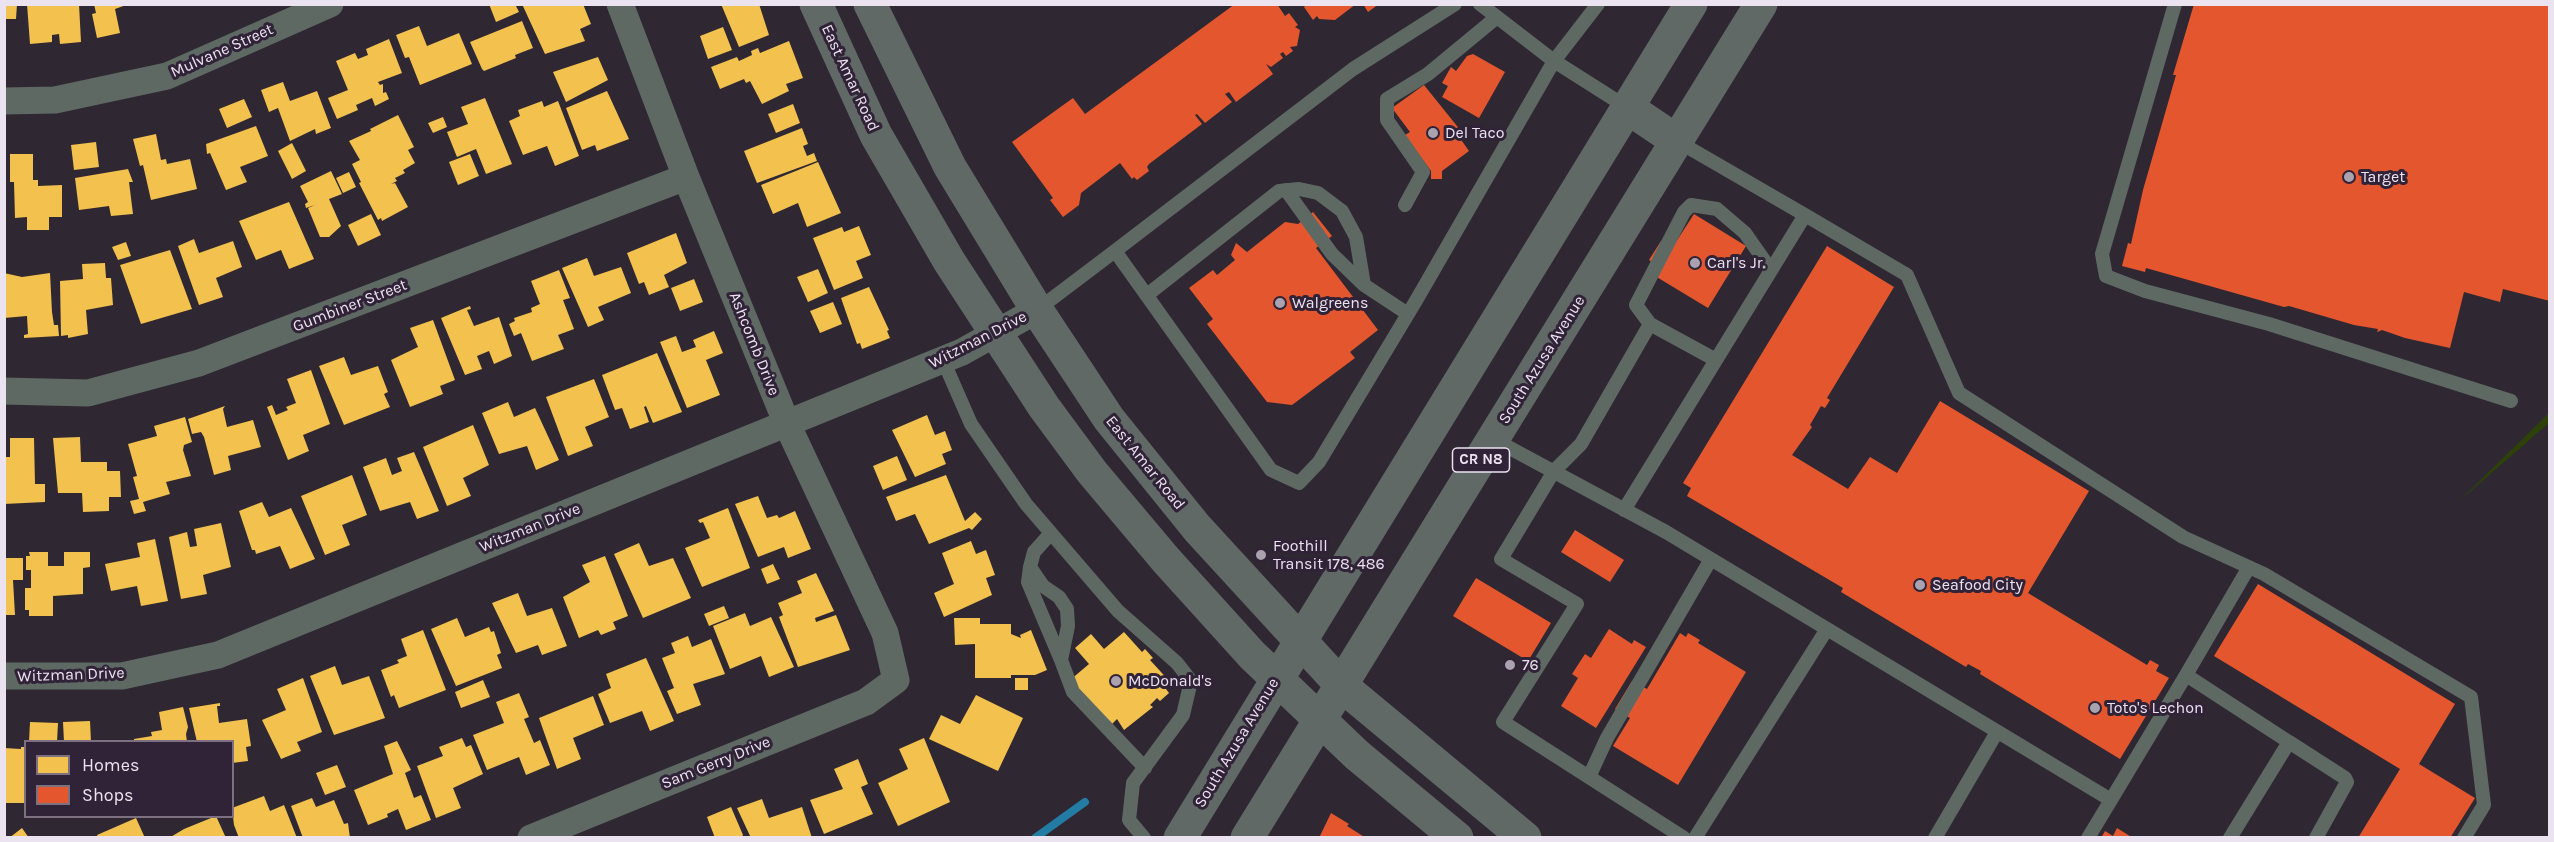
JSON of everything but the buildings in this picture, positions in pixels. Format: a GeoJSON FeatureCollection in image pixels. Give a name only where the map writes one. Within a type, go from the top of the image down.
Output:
{"type":"FeatureCollection","features":[{"type":"Feature","properties":{"kind":"main road","name":"East Amar Road"},"geometry":{"type":"LineString","coordinates":[[816,4],[876,135],[949,261],[1044,407],[1092,472],[1212,612],[1276,678],[1357,755],[1457,837]]}},
{"type":"Feature","properties":{"kind":"main road","name":"East Amar Road"},"geometry":{"type":"LineString","coordinates":[[870,4],[950,167],[1037,310],[1108,419],[1197,528],[1342,686],[1525,837]]}},
{"type":"Feature","properties":{"kind":"main road","name":"South Azusa Avenue"},"geometry":{"type":"LineString","coordinates":[[1180,837],[1691,4]]}},
{"type":"Feature","properties":{"kind":"main road","name":"South Azusa Avenue"},"geometry":{"type":"LineString","coordinates":[[1247,837],[1761,4]]}},
{"type":"Feature","properties":{"kind":"main road"},"geometry":{"type":"LineString","coordinates":[[1628,108],[1677,141]]}},
{"type":"Feature","properties":{"kind":"street","name":"Ashcomb Drive"},"geometry":{"type":"LineString","coordinates":[[620,4],[686,177],[787,424],[885,633],[896,680]]}},
{"type":"Feature","properties":{"kind":"street","name":"Mulvane Street"},"geometry":{"type":"LineString","coordinates":[[4,101],[55,100],[167,76],[322,6]]}},
{"type":"Feature","properties":{"kind":"street","name":"Gumbiner Street"},"geometry":{"type":"LineString","coordinates":[[4,391],[88,393],[199,363],[686,177]]}},
{"type":"Feature","properties":{"kind":"street","name":"Witzman Drive"},"geometry":{"type":"LineString","coordinates":[[4,676],[122,676],[218,655],[943,360],[1037,310]]}},
{"type":"Feature","properties":{"kind":"street","name":"Sam Gerry Drive"},"geometry":{"type":"LineString","coordinates":[[531,837],[866,702],[896,680]]}},
{"type":"Feature","properties":{"kind":"lane"},"geometry":{"type":"LineString","coordinates":[[1037,310],[1353,69],[1455,4]]}},
{"type":"Feature","properties":{"kind":"lane"},"geometry":{"type":"LineString","coordinates":[[1480,4],[1554,61],[1628,108]]}},
{"type":"Feature","properties":{"kind":"lane"},"geometry":{"type":"LineString","coordinates":[[1115,251],[1271,470],[1299,483],[1319,462],[1408,314],[1554,61],[1598,4]]}},
{"type":"Feature","properties":{"kind":"lane"},"geometry":{"type":"LineString","coordinates":[[2175,4],[2102,254],[2106,276],[2145,291],[2269,324],[2511,401]]}},
{"type":"Feature","properties":{"kind":"lane"},"geometry":{"type":"LineString","coordinates":[[1405,205],[1422,172],[1387,120],[1387,99],[1428,74],[1497,17]]}},
{"type":"Feature","properties":{"kind":"lane"},"geometry":{"type":"LineString","coordinates":[[1677,141],[1907,275],[1959,393],[2183,537],[2264,574],[2471,697],[2484,805],[2464,837]]}},
{"type":"Feature","properties":{"kind":"lane"},"geometry":{"type":"LineString","coordinates":[[1147,295],[1279,191],[1299,189],[1318,193],[1342,211],[1356,237],[1364,285]]}},
{"type":"Feature","properties":{"kind":"lane"},"geometry":{"type":"LineString","coordinates":[[1286,190],[1332,254],[1364,285],[1408,314]]}},
{"type":"Feature","properties":{"kind":"lane"},"geometry":{"type":"LineString","coordinates":[[1716,360],[1650,324],[1636,305],[1684,212],[1691,205],[1717,209],[1745,233],[1771,270]]}},
{"type":"Feature","properties":{"kind":"lane"},"geometry":{"type":"LineString","coordinates":[[1624,510],[1805,215]]}},
{"type":"Feature","properties":{"kind":"lane"},"geometry":{"type":"LineString","coordinates":[[1650,324],[1581,444],[1554,471],[1501,559],[1577,604],[1503,722],[1684,837]]}},
{"type":"Feature","properties":{"kind":"lane"},"geometry":{"type":"LineString","coordinates":[[943,360],[971,424],[1026,504],[1118,612],[1177,663],[1191,681],[1183,715],[1133,783],[1129,820],[1144,837]]}},
{"type":"Feature","properties":{"kind":"lane"},"geometry":{"type":"LineString","coordinates":[[1493,439],[1711,559],[2111,800]]}},
{"type":"Feature","properties":{"kind":"lane"},"geometry":{"type":"LineString","coordinates":[[1051,533],[1034,552],[1028,582],[1073,692],[1145,768]]}},
{"type":"Feature","properties":{"kind":"lane"},"geometry":{"type":"LineString","coordinates":[[1589,777],[1607,738],[1711,559]]}},
{"type":"Feature","properties":{"kind":"lane"},"geometry":{"type":"LineString","coordinates":[[1030,567],[1043,586],[1059,597],[1067,609],[1068,626],[1061,660]]}},
{"type":"Feature","properties":{"kind":"lane"},"geometry":{"type":"LineString","coordinates":[[2088,837],[2249,567]]}},
{"type":"Feature","properties":{"kind":"lane"},"geometry":{"type":"LineString","coordinates":[[1695,837],[1827,629]]}},
{"type":"Feature","properties":{"kind":"lane"},"geometry":{"type":"LineString","coordinates":[[2186,675],[2345,778],[2347,782],[2316,837]]}},
{"type":"Feature","properties":{"kind":"lane"},"geometry":{"type":"LineString","coordinates":[[1935,837],[1997,732]]}},
{"type":"Feature","properties":{"kind":"lane"},"geometry":{"type":"LineString","coordinates":[[2229,837],[2289,742]]}},
{"type":"Feature","properties":{"kind":"green space"},"geometry":{"type":"Polygon","coordinates":[[[2549,413],[2549,423],[2458,502],[2549,413]]]}},
{"type":"Feature","properties":{"kind":"waterway"},"geometry":{"type":"LineString","coordinates":[[1035,838],[1085,802]]}},
{"type":"Feature","properties":{"kind":"place","name":"Del Taco"},"geometry":{"type":"Point","coordinates":[1433,133]}},
{"type":"Feature","properties":{"kind":"place","name":"Target"},"geometry":{"type":"Point","coordinates":[2349,177]}},
{"type":"Feature","properties":{"kind":"place","name":"Carl's Jr."},"geometry":{"type":"Point","coordinates":[1695,263]}},
{"type":"Feature","properties":{"kind":"place","name":"Walgreens"},"geometry":{"type":"Point","coordinates":[1280,303]}},
{"type":"Feature","properties":{"kind":"place","name":"Foothill Transit 178, 486"},"geometry":{"type":"Point","coordinates":[1261,555]}},
{"type":"Feature","properties":{"kind":"place","name":"Seafood City"},"geometry":{"type":"Point","coordinates":[1920,585]}},
{"type":"Feature","properties":{"kind":"place","name":"76"},"geometry":{"type":"Point","coordinates":[1510,665]}},
{"type":"Feature","properties":{"kind":"place","name":"McDonald's"},"geometry":{"type":"Point","coordinates":[1116,681]}},
{"type":"Feature","properties":{"kind":"place","name":"Toto's Lechon"},"geometry":{"type":"Point","coordinates":[2095,708]}}]}
